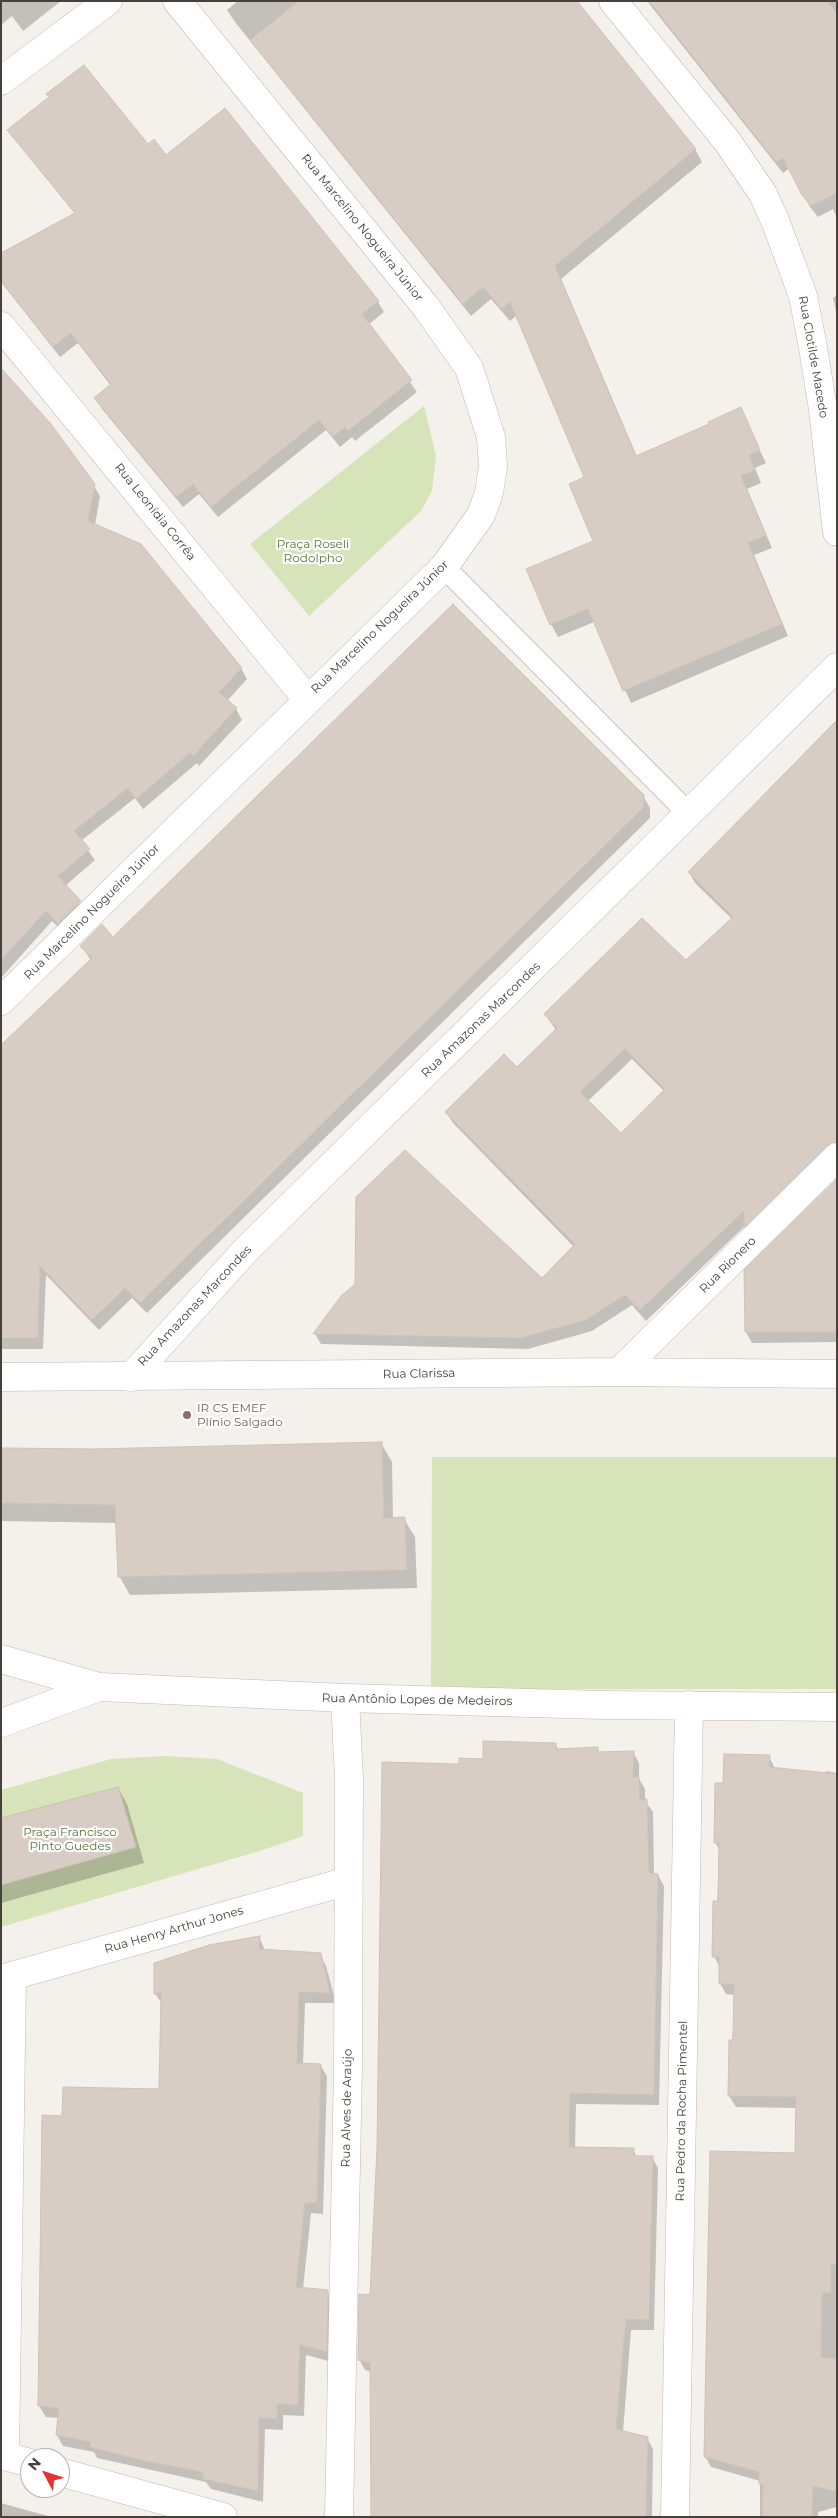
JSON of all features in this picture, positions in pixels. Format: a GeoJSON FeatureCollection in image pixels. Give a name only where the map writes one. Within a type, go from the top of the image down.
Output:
{"type":"FeatureCollection","features":[{"type":"Feature","properties":{"kind":"street"},"geometry":{"type":"LineString","coordinates":[[1,81],[108,1]]}},
{"type":"Feature","properties":{"kind":"street","name":"Rua Marcelino Nogueira Júnior"},"geometry":{"type":"LineString","coordinates":[[1,1001],[307,699],[444,567],[481,515],[489,492],[493,467],[491,437],[469,368],[426,307],[177,1]]}},
{"type":"Feature","properties":{"kind":"street","name":"Rua Clotilde Macedo"},"geometry":{"type":"LineString","coordinates":[[613,1],[727,141],[763,194],[776,223],[803,296],[823,409],[837,532]]}},
{"type":"Feature","properties":{"kind":"street","name":"Rua Leonídia Corrêa"},"geometry":{"type":"LineString","coordinates":[[1,326],[307,699]]}},
{"type":"Feature","properties":{"kind":"street","name":"Rua Amazonas Marcondes"},"geometry":{"type":"LineString","coordinates":[[131,1377],[246,1250],[837,667]]}},
{"type":"Feature","properties":{"kind":"street","name":"Rua Rionero"},"geometry":{"type":"LineString","coordinates":[[619,1372],[837,1157]]}},
{"type":"Feature","properties":{"kind":"street","name":"Rua Clarissa"},"geometry":{"type":"LineString","coordinates":[[1,1377],[619,1372],[837,1374]]}},
{"type":"Feature","properties":{"kind":"street","name":"Rua Antônio Lopes de Medeiros"},"geometry":{"type":"LineString","coordinates":[[1,1659],[99,1687],[345,1698],[837,1707]]}},
{"type":"Feature","properties":{"kind":"street"},"geometry":{"type":"LineString","coordinates":[[1,1723],[99,1687]]}},
{"type":"Feature","properties":{"kind":"street","name":"Rua Alves de Araújo"},"geometry":{"type":"LineString","coordinates":[[339,2517],[348,2076],[349,1779],[345,1698]]}},
{"type":"Feature","properties":{"kind":"street","name":"Rua Pedro da Rocha Pimentel"},"geometry":{"type":"LineString","coordinates":[[675,2517],[689,1705]]}},
{"type":"Feature","properties":{"kind":"street","name":"Rua Henry Arthur Jones"},"geometry":{"type":"LineString","coordinates":[[6,1977],[348,1881]]}},
{"type":"Feature","properties":{"kind":"street"},"geometry":{"type":"LineString","coordinates":[[6,1977],[12,2458]]}},
{"type":"Feature","properties":{"kind":"street"},"geometry":{"type":"LineString","coordinates":[[70,2475],[223,2517]]}},
{"type":"Feature","properties":{"kind":"lane"},"geometry":{"type":"LineString","coordinates":[[444,567],[689,814]]}},
{"type":"Feature","properties":{"kind":"green space","name":"Praça Roseli Rodolpho"},"geometry":{"type":"Polygon","coordinates":[[[424,406],[436,456],[432,491],[421,511],[309,616],[250,544],[424,406]]]}},
{"type":"Feature","properties":{"kind":"green space"},"geometry":{"type":"Polygon","coordinates":[[[432,1457],[837,1457],[837,1689],[431,1689],[432,1457]]]}},
{"type":"Feature","properties":{"kind":"green space","name":"Praça Francisco Pinto Guedes"},"geometry":{"type":"Polygon","coordinates":[[[165,1756],[217,1759],[303,1793],[303,1836],[266,1849],[1,1927],[1,1790],[111,1759],[165,1756]]]}},
{"type":"Feature","properties":{"kind":"building"},"geometry":{"type":"Polygon","coordinates":[[[299,1],[577,1],[696,149],[555,266],[636,456],[709,424],[708,422],[741,407],[760,450],[749,455],[755,470],[741,476],[766,535],[748,543],[782,624],[623,691],[588,609],[550,625],[526,569],[593,541],[569,484],[584,477],[510,302],[502,309],[483,287],[463,304],[250,40],[299,1]]]}},
{"type":"Feature","properties":{"kind":"building"},"geometry":{"type":"Polygon","coordinates":[[[649,1],[827,1],[837,14],[837,193],[811,206],[802,195],[783,158],[776,162],[649,1]]]}},
{"type":"Feature","properties":{"kind":"building"},"geometry":{"type":"Polygon","coordinates":[[[84,65],[148,144],[154,139],[166,155],[225,108],[379,301],[362,314],[412,380],[348,431],[345,427],[333,437],[319,420],[211,507],[193,484],[176,497],[94,398],[111,384],[71,333],[53,347],[1,281],[1,253],[75,213],[7,130],[49,97],[46,94],[84,65]]]}},
{"type":"Feature","properties":{"kind":"building"},"geometry":{"type":"Polygon","coordinates":[[[1,368],[51,424],[95,484],[88,521],[141,544],[242,668],[219,692],[237,708],[193,756],[190,753],[136,799],[128,788],[74,831],[90,849],[58,876],[81,901],[58,924],[46,911],[1,960],[1,368]]]}},
{"type":"Feature","properties":{"kind":"building"},"geometry":{"type":"Polygon","coordinates":[[[453,604],[644,795],[644,807],[140,1303],[125,1288],[92,1320],[40,1266],[38,1338],[1,1338],[1,1045],[92,958],[80,946],[102,924],[113,937],[453,604]]]}},
{"type":"Feature","properties":{"kind":"building"},"geometry":{"type":"Polygon","coordinates":[[[837,720],[837,1142],[826,1146],[744,1227],[744,1211],[640,1310],[625,1295],[586,1320],[521,1338],[313,1334],[341,1296],[355,1284],[356,1197],[405,1150],[542,1278],[575,1244],[445,1112],[504,1054],[517,1067],[557,1028],[544,1014],[642,918],[686,960],[733,917],[688,872],[837,720]],[[625,1049],[580,1092],[621,1133],[665,1089],[625,1049]]]}},
{"type":"Feature","properties":{"kind":"building"},"geometry":{"type":"Polygon","coordinates":[[[837,1179],[837,1332],[745,1332],[744,1270],[837,1179]]]}},
{"type":"Feature","properties":{"kind":"building"},"geometry":{"type":"Polygon","coordinates":[[[382,1442],[384,1518],[405,1517],[407,1570],[118,1577],[115,1505],[1,1503],[1,1448],[95,1449],[382,1442]]]}},
{"type":"Feature","properties":{"kind":"building"},"geometry":{"type":"Polygon","coordinates":[[[483,1741],[556,1743],[556,1749],[598,1747],[598,1752],[634,1751],[633,1777],[639,1777],[640,1800],[647,1799],[649,1873],[658,1874],[654,2095],[570,2093],[569,2147],[634,2148],[634,2156],[653,2156],[649,2320],[626,2319],[616,2429],[648,2437],[646,2517],[371,2517],[370,2363],[358,2360],[359,2294],[370,2295],[377,2149],[382,1762],[459,1764],[459,1758],[483,1759],[483,1741]]]}},
{"type":"Feature","properties":{"kind":"building"},"geometry":{"type":"Polygon","coordinates":[[[724,1754],[770,1755],[769,1767],[837,1774],[837,2264],[831,2264],[831,2293],[822,2293],[821,2357],[837,2359],[837,2492],[813,2486],[812,2517],[762,2517],[763,2484],[759,2484],[759,2472],[704,2457],[710,2151],[795,2153],[796,2097],[728,2096],[729,2040],[733,2040],[734,1984],[719,1984],[719,1957],[712,1957],[713,1901],[718,1901],[719,1843],[714,1843],[715,1783],[723,1783],[724,1754]]]}},
{"type":"Feature","properties":{"kind":"building"},"geometry":{"type":"Polygon","coordinates":[[[118,1787],[136,1847],[1,1885],[1,1818],[118,1787]]]}},
{"type":"Feature","properties":{"kind":"building"},"geometry":{"type":"Polygon","coordinates":[[[260,1936],[259,1949],[321,1953],[330,1993],[299,1992],[297,2063],[321,2064],[317,2203],[305,2203],[296,2287],[328,2290],[327,2352],[300,2345],[298,2405],[277,2404],[277,2419],[259,2418],[258,2491],[203,2479],[203,2472],[145,2461],[90,2447],[90,2442],[56,2435],[59,2408],[38,2406],[42,2115],[62,2116],[63,2087],[159,2089],[161,1993],[154,1994],[154,1963],[209,1945],[260,1936]]]}},
{"type":"Feature","properties":{"kind":"place","name":"IR CS EMEF Plínio Salgado"},"geometry":{"type":"Point","coordinates":[187,1415]}}]}
